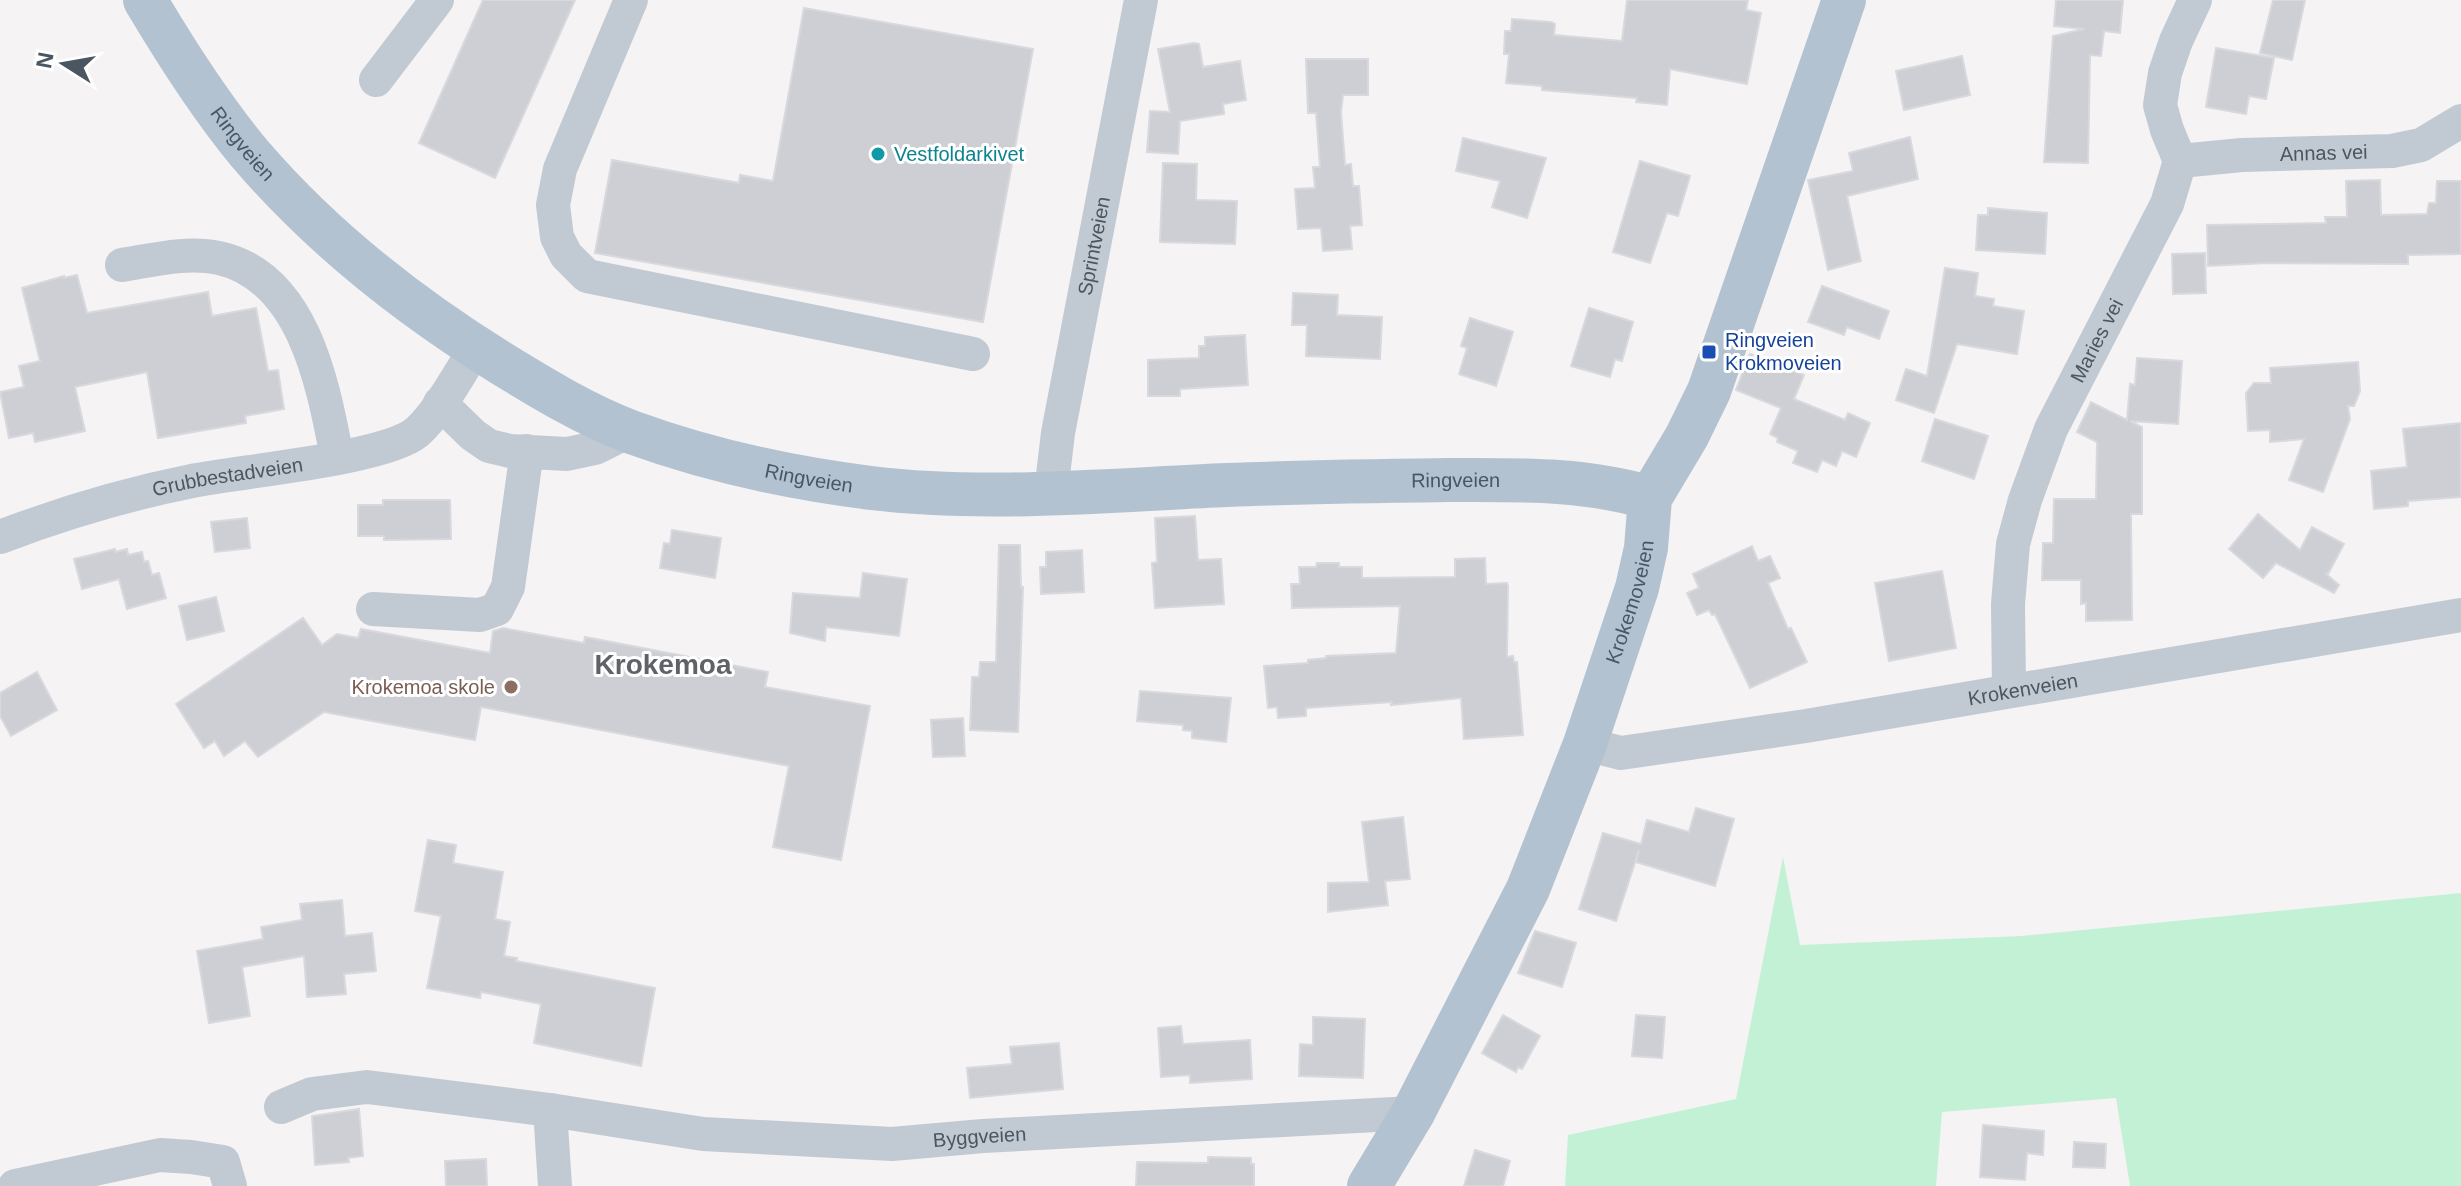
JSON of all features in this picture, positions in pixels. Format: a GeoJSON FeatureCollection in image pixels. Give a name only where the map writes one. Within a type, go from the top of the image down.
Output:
{"type":"FeatureCollection","features":[{"type":"Feature","properties":{"kind":"main road","name":"Ringveien"},"geometry":{"type":"LineString","coordinates":[[145,0],[181,61],[221,117],[280,187],[344,250],[410,302],[476,348],[582,410],[629,431],[716,459],[795,476],[871,488],[942,493],[1337,481],[1499,480],[1560,481],[1618,488],[1650,498]]}},
{"type":"Feature","properties":{"kind":"main road","name":"Krokemoveien"},"geometry":{"type":"LineString","coordinates":[[1369,1186],[1413,1113],[1528,889],[1585,744],[1637,588],[1646,548],[1650,498],[1687,436],[1709,391],[1844,0]]}},
{"type":"Feature","properties":{"kind":"street"},"geometry":{"type":"LineString","coordinates":[[376,80],[437,0]]}},
{"type":"Feature","properties":{"kind":"street"},"geometry":{"type":"LineString","coordinates":[[631,0],[560,169],[553,205],[557,237],[566,255],[587,276],[973,354]]}},
{"type":"Feature","properties":{"kind":"street","name":"Sprintveien"},"geometry":{"type":"LineString","coordinates":[[1051,492],[1061,418],[1141,0]]}},
{"type":"Feature","properties":{"kind":"street"},"geometry":{"type":"LineString","coordinates":[[2180,161],[2160,105],[2168,62],[2195,0]]}},
{"type":"Feature","properties":{"kind":"street","name":"Annas vei"},"geometry":{"type":"LineString","coordinates":[[2180,161],[2242,155],[2392,151],[2421,145],[2461,121]]}},
{"type":"Feature","properties":{"kind":"street","name":"Maries vei"},"geometry":{"type":"LineString","coordinates":[[2009,691],[2008,604],[2013,544],[2025,500],[2051,429],[2167,204],[2180,161]]}},
{"type":"Feature","properties":{"kind":"street"},"geometry":{"type":"LineString","coordinates":[[122,265],[185,255],[217,257],[237,263],[265,282],[299,326],[319,373],[337,457]]}},
{"type":"Feature","properties":{"kind":"street","name":"Grubbestadveien"},"geometry":{"type":"LineString","coordinates":[[1,529],[194,480],[385,447],[416,433],[476,348]]}},
{"type":"Feature","properties":{"kind":"street"},"geometry":{"type":"LineString","coordinates":[[440,403],[489,446],[510,451],[567,454],[595,448],[629,431]]}},
{"type":"Feature","properties":{"kind":"street"},"geometry":{"type":"LineString","coordinates":[[373,609],[480,615],[497,609],[508,587],[527,451]]}},
{"type":"Feature","properties":{"kind":"street","name":"Krokenveien"},"geometry":{"type":"LineString","coordinates":[[1585,744],[1621,753],[1806,726],[2461,615]]}},
{"type":"Feature","properties":{"kind":"street","name":"Byggveien"},"geometry":{"type":"LineString","coordinates":[[281,1107],[312,1094],[367,1087],[550,1110],[703,1134],[892,1144],[999,1135],[1413,1113]]}},
{"type":"Feature","properties":{"kind":"street"},"geometry":{"type":"LineString","coordinates":[[550,1110],[555,1186]]}},
{"type":"Feature","properties":{"kind":"street"},"geometry":{"type":"LineString","coordinates":[[15,1186],[160,1155],[223,1162],[230,1186]]}},
{"type":"Feature","properties":{"kind":"green space"},"geometry":{"type":"Polygon","coordinates":[[[1783,857],[1800,945],[2022,936],[2461,893],[2461,1186],[2130,1186],[2116,1098],[1942,1112],[1936,1186],[1565,1186],[1568,1135],[1736,1099],[1783,857]]]}},
{"type":"Feature","properties":{"kind":"building"},"geometry":{"type":"Polygon","coordinates":[[[483,0],[575,0],[495,178],[419,143],[483,0]]]}},
{"type":"Feature","properties":{"kind":"building"},"geometry":{"type":"Polygon","coordinates":[[[1627,0],[1748,0],[1746,10],[1761,13],[1747,84],[1670,69],[1667,105],[1636,102],[1637,98],[1542,90],[1542,86],[1506,83],[1509,54],[1504,54],[1505,31],[1511,31],[1512,19],[1551,22],[1555,24],[1554,35],[1622,41],[1627,0]]]}},
{"type":"Feature","properties":{"kind":"building"},"geometry":{"type":"Polygon","coordinates":[[[2056,0],[2123,0],[2120,33],[2104,31],[2101,56],[2090,55],[2088,163],[2044,162],[2053,36],[2084,29],[2054,26],[2056,0]]]}},
{"type":"Feature","properties":{"kind":"building"},"geometry":{"type":"Polygon","coordinates":[[[2273,0],[2305,0],[2292,60],[2260,53],[2273,0]]]}},
{"type":"Feature","properties":{"kind":"building"},"geometry":{"type":"Polygon","coordinates":[[[804,8],[1033,49],[983,322],[595,253],[612,160],[739,183],[740,175],[773,181],[804,8]]]}},
{"type":"Feature","properties":{"kind":"building"},"geometry":{"type":"Polygon","coordinates":[[[1199,44],[1203,67],[1240,61],[1246,100],[1223,104],[1224,114],[1180,121],[1178,154],[1147,152],[1150,111],[1170,112],[1158,49],[1199,44]]]}},
{"type":"Feature","properties":{"kind":"building"},"geometry":{"type":"Polygon","coordinates":[[[2216,48],[2274,58],[2266,99],[2249,96],[2246,114],[2206,107],[2216,48]]]}},
{"type":"Feature","properties":{"kind":"building"},"geometry":{"type":"Polygon","coordinates":[[[1962,56],[1970,95],[1904,110],[1896,71],[1962,56]]]}},
{"type":"Feature","properties":{"kind":"building"},"geometry":{"type":"Polygon","coordinates":[[[1306,59],[1368,59],[1368,95],[1343,95],[1341,112],[1345,165],[1351,164],[1353,186],[1359,186],[1362,225],[1350,226],[1352,249],[1323,251],[1321,228],[1298,229],[1295,189],[1315,188],[1313,167],[1320,167],[1316,113],[1308,113],[1306,59]]]}},
{"type":"Feature","properties":{"kind":"building"},"geometry":{"type":"Polygon","coordinates":[[[1910,137],[1918,179],[1847,196],[1861,261],[1828,270],[1808,180],[1853,171],[1849,153],[1910,137]]]}},
{"type":"Feature","properties":{"kind":"building"},"geometry":{"type":"Polygon","coordinates":[[[1463,138],[1546,158],[1527,218],[1492,207],[1500,181],[1456,171],[1463,138]]]}},
{"type":"Feature","properties":{"kind":"building"},"geometry":{"type":"Polygon","coordinates":[[[1640,161],[1690,176],[1678,216],[1667,213],[1650,263],[1613,252],[1640,161]]]}},
{"type":"Feature","properties":{"kind":"building"},"geometry":{"type":"Polygon","coordinates":[[[1163,163],[1197,164],[1196,200],[1237,201],[1235,244],[1160,242],[1163,163]]]}},
{"type":"Feature","properties":{"kind":"building"},"geometry":{"type":"Polygon","coordinates":[[[2380,180],[2381,215],[2427,214],[2429,203],[2436,203],[2437,181],[2461,181],[2461,254],[2408,255],[2408,264],[2267,263],[2208,266],[2207,225],[2326,223],[2325,217],[2347,217],[2346,181],[2380,180]]]}},
{"type":"Feature","properties":{"kind":"building"},"geometry":{"type":"Polygon","coordinates":[[[1988,208],[2047,213],[2045,254],[1976,250],[1978,215],[1988,215],[1988,208]]]}},
{"type":"Feature","properties":{"kind":"building"},"geometry":{"type":"Polygon","coordinates":[[[2205,253],[2206,293],[2173,294],[2172,254],[2205,253]]]}},
{"type":"Feature","properties":{"kind":"building"},"geometry":{"type":"Polygon","coordinates":[[[1945,268],[1978,273],[1975,296],[1994,299],[1993,306],[2024,311],[2017,354],[1957,344],[1934,413],[1896,400],[1906,369],[1927,376],[1945,268]]]}},
{"type":"Feature","properties":{"kind":"building"},"geometry":{"type":"Polygon","coordinates":[[[77,275],[87,313],[208,292],[212,316],[256,308],[268,371],[278,370],[284,409],[245,416],[246,423],[158,438],[147,372],[75,387],[85,431],[35,442],[33,433],[9,438],[0,392],[24,387],[19,366],[40,361],[22,288],[77,275]]]}},
{"type":"Feature","properties":{"kind":"building"},"geometry":{"type":"Polygon","coordinates":[[[1822,286],[1889,311],[1879,339],[1847,327],[1844,335],[1808,322],[1822,286]]]}},
{"type":"Feature","properties":{"kind":"building"},"geometry":{"type":"Polygon","coordinates":[[[1293,293],[1338,295],[1337,315],[1382,317],[1380,359],[1306,356],[1307,325],[1292,325],[1293,293]]]}},
{"type":"Feature","properties":{"kind":"building"},"geometry":{"type":"Polygon","coordinates":[[[1589,308],[1633,322],[1622,361],[1615,359],[1610,377],[1571,366],[1589,308]]]}},
{"type":"Feature","properties":{"kind":"building"},"geometry":{"type":"Polygon","coordinates":[[[1470,318],[1513,332],[1496,386],[1459,374],[1467,348],[1461,346],[1470,318]]]}},
{"type":"Feature","properties":{"kind":"building"},"geometry":{"type":"Polygon","coordinates":[[[1245,335],[1248,385],[1180,389],[1180,396],[1148,396],[1148,360],[1199,358],[1199,346],[1205,346],[1205,337],[1245,335]]]}},
{"type":"Feature","properties":{"kind":"building"},"geometry":{"type":"Polygon","coordinates":[[[1750,354],[1804,375],[1794,399],[1845,420],[1848,413],[1870,423],[1856,457],[1842,451],[1836,466],[1822,460],[1817,472],[1793,463],[1798,451],[1777,442],[1778,438],[1770,434],[1781,408],[1736,390],[1750,354]]]}},
{"type":"Feature","properties":{"kind":"building"},"geometry":{"type":"Polygon","coordinates":[[[2137,358],[2182,361],[2178,424],[2130,421],[2142,427],[2142,514],[2131,514],[2132,620],[2086,621],[2086,603],[2081,604],[2081,580],[2042,580],[2043,543],[2053,543],[2054,499],[2096,499],[2097,442],[2077,432],[2091,402],[2127,420],[2130,384],[2135,385],[2137,358]]]}},
{"type":"Feature","properties":{"kind":"building"},"geometry":{"type":"Polygon","coordinates":[[[2358,362],[2360,391],[2354,406],[2348,406],[2350,419],[2323,492],[2289,480],[2304,439],[2270,442],[2270,430],[2248,431],[2246,393],[2254,383],[2271,383],[2270,368],[2358,362]]]}},
{"type":"Feature","properties":{"kind":"building"},"geometry":{"type":"Polygon","coordinates":[[[1935,419],[1988,436],[1974,479],[1922,461],[1935,419]]]}},
{"type":"Feature","properties":{"kind":"building"},"geometry":{"type":"Polygon","coordinates":[[[2461,423],[2461,497],[2408,501],[2408,506],[2374,509],[2371,471],[2407,467],[2403,429],[2461,423]]]}},
{"type":"Feature","properties":{"kind":"building"},"geometry":{"type":"Polygon","coordinates":[[[383,500],[450,500],[451,539],[384,540],[384,536],[358,536],[358,505],[383,505],[383,500]]]}},
{"type":"Feature","properties":{"kind":"building"},"geometry":{"type":"Polygon","coordinates":[[[2258,514],[2300,550],[2312,527],[2344,544],[2328,574],[2325,573],[2339,585],[2334,593],[2276,563],[2263,578],[2229,549],[2258,514]]]}},
{"type":"Feature","properties":{"kind":"building"},"geometry":{"type":"Polygon","coordinates":[[[1195,516],[1198,560],[1221,559],[1224,604],[1155,608],[1152,563],[1157,562],[1155,518],[1195,516]]]}},
{"type":"Feature","properties":{"kind":"building"},"geometry":{"type":"Polygon","coordinates":[[[247,518],[250,548],[215,552],[211,522],[247,518]]]}},
{"type":"Feature","properties":{"kind":"building"},"geometry":{"type":"Polygon","coordinates":[[[672,530],[721,538],[715,578],[660,568],[664,543],[670,544],[672,530]]]}},
{"type":"Feature","properties":{"kind":"building"},"geometry":{"type":"Polygon","coordinates":[[[999,545],[1020,545],[1023,587],[1018,732],[970,730],[972,677],[979,677],[980,662],[996,662],[999,545]]]}},
{"type":"Feature","properties":{"kind":"building"},"geometry":{"type":"Polygon","coordinates":[[[1752,546],[1758,561],[1770,556],[1780,578],[1768,583],[1788,629],[1791,628],[1807,662],[1750,688],[1715,614],[1712,615],[1709,610],[1697,615],[1687,593],[1699,588],[1693,574],[1752,546]]]}},
{"type":"Feature","properties":{"kind":"building"},"geometry":{"type":"Polygon","coordinates":[[[115,549],[115,552],[127,549],[128,555],[142,552],[152,575],[159,573],[166,598],[127,609],[119,579],[82,589],[74,559],[115,549]]]}},
{"type":"Feature","properties":{"kind":"building"},"geometry":{"type":"Polygon","coordinates":[[[1082,550],[1084,592],[1041,594],[1040,567],[1046,567],[1046,552],[1082,550]]]}},
{"type":"Feature","properties":{"kind":"building"},"geometry":{"type":"Polygon","coordinates":[[[1485,558],[1486,584],[1507,583],[1508,586],[1507,657],[1513,656],[1514,662],[1517,662],[1523,735],[1464,739],[1461,698],[1391,705],[1392,702],[1306,708],[1306,716],[1278,718],[1277,707],[1268,708],[1264,666],[1308,663],[1308,660],[1326,656],[1396,653],[1400,606],[1292,608],[1291,584],[1300,584],[1299,567],[1339,563],[1339,567],[1362,567],[1362,578],[1455,577],[1455,559],[1485,558]]]}},
{"type":"Feature","properties":{"kind":"building"},"geometry":{"type":"Polygon","coordinates":[[[1942,571],[1956,648],[1889,661],[1875,583],[1942,571]]]}},
{"type":"Feature","properties":{"kind":"building"},"geometry":{"type":"Polygon","coordinates":[[[863,573],[907,579],[899,636],[826,627],[825,641],[790,633],[793,593],[860,598],[863,573]]]}},
{"type":"Feature","properties":{"kind":"building"},"geometry":{"type":"Polygon","coordinates":[[[216,597],[224,631],[187,640],[179,606],[216,597]]]}},
{"type":"Feature","properties":{"kind":"building"},"geometry":{"type":"Polygon","coordinates":[[[303,618],[322,645],[337,634],[358,638],[361,629],[490,653],[493,631],[503,628],[584,643],[585,637],[768,672],[765,687],[870,706],[841,860],[773,847],[789,766],[481,707],[475,740],[324,712],[258,757],[245,741],[224,756],[215,741],[204,748],[176,704],[303,618]]]}},
{"type":"Feature","properties":{"kind":"building"},"geometry":{"type":"Polygon","coordinates":[[[37,672],[57,710],[11,736],[0,716],[0,693],[37,672]]]}},
{"type":"Feature","properties":{"kind":"building"},"geometry":{"type":"Polygon","coordinates":[[[1140,691],[1231,698],[1226,742],[1192,738],[1192,731],[1183,730],[1183,725],[1137,721],[1140,691]]]}},
{"type":"Feature","properties":{"kind":"building"},"geometry":{"type":"Polygon","coordinates":[[[963,718],[965,756],[933,757],[931,720],[963,718]]]}},
{"type":"Feature","properties":{"kind":"building"},"geometry":{"type":"Polygon","coordinates":[[[1696,808],[1734,819],[1715,886],[1636,862],[1639,850],[1616,921],[1579,909],[1603,833],[1641,844],[1647,820],[1689,832],[1696,808]]]}},
{"type":"Feature","properties":{"kind":"building"},"geometry":{"type":"Polygon","coordinates":[[[1403,817],[1410,879],[1385,881],[1388,905],[1328,912],[1328,883],[1369,882],[1362,822],[1403,817]]]}},
{"type":"Feature","properties":{"kind":"building"},"geometry":{"type":"Polygon","coordinates":[[[428,840],[456,845],[453,863],[503,872],[495,919],[510,922],[504,956],[517,958],[516,961],[655,988],[641,1066],[534,1043],[541,1004],[481,992],[480,998],[427,988],[441,916],[415,911],[428,840]]]}},
{"type":"Feature","properties":{"kind":"building"},"geometry":{"type":"Polygon","coordinates":[[[342,900],[345,936],[372,933],[376,971],[344,974],[346,994],[307,997],[304,956],[242,967],[250,1016],[209,1023],[197,951],[263,939],[261,927],[302,920],[300,904],[342,900]]]}},
{"type":"Feature","properties":{"kind":"building"},"geometry":{"type":"Polygon","coordinates":[[[1535,931],[1576,943],[1562,987],[1518,973],[1535,931]]]}},
{"type":"Feature","properties":{"kind":"building"},"geometry":{"type":"Polygon","coordinates":[[[1503,1015],[1540,1036],[1522,1069],[1518,1067],[1516,1072],[1482,1053],[1503,1015]]]}},
{"type":"Feature","properties":{"kind":"building"},"geometry":{"type":"Polygon","coordinates":[[[1636,1015],[1665,1017],[1662,1058],[1632,1056],[1636,1015]]]}},
{"type":"Feature","properties":{"kind":"building"},"geometry":{"type":"Polygon","coordinates":[[[1313,1017],[1365,1019],[1363,1078],[1299,1076],[1300,1044],[1313,1045],[1313,1017]]]}},
{"type":"Feature","properties":{"kind":"building"},"geometry":{"type":"Polygon","coordinates":[[[1181,1026],[1183,1044],[1250,1040],[1252,1079],[1190,1083],[1190,1075],[1161,1077],[1158,1028],[1181,1026]]]}},
{"type":"Feature","properties":{"kind":"building"},"geometry":{"type":"Polygon","coordinates":[[[1059,1043],[1063,1089],[970,1098],[967,1068],[1012,1064],[1010,1047],[1059,1043]]]}},
{"type":"Feature","properties":{"kind":"building"},"geometry":{"type":"Polygon","coordinates":[[[359,1109],[363,1156],[348,1158],[349,1162],[315,1165],[312,1116],[359,1109]]]}},
{"type":"Feature","properties":{"kind":"building"},"geometry":{"type":"Polygon","coordinates":[[[1983,1125],[2044,1131],[2043,1155],[2027,1153],[2025,1180],[1980,1177],[1983,1125]]]}},
{"type":"Feature","properties":{"kind":"building"},"geometry":{"type":"Polygon","coordinates":[[[2074,1142],[2106,1144],[2105,1168],[2073,1167],[2074,1142]]]}},
{"type":"Feature","properties":{"kind":"building"},"geometry":{"type":"Polygon","coordinates":[[[1475,1150],[1510,1161],[1503,1186],[1464,1186],[1475,1150]]]}},
{"type":"Feature","properties":{"kind":"building"},"geometry":{"type":"Polygon","coordinates":[[[1208,1157],[1251,1158],[1254,1186],[1136,1186],[1137,1162],[1208,1163],[1208,1157]]]}},
{"type":"Feature","properties":{"kind":"building"},"geometry":{"type":"Polygon","coordinates":[[[486,1159],[487,1186],[446,1186],[445,1161],[486,1159]]]}},
{"type":"Feature","properties":{"kind":"place","name":"Vestfoldarkivet"},"geometry":{"type":"Point","coordinates":[878,154]}},
{"type":"Feature","properties":{"kind":"place","name":"Ringveien Krokmoveien"},"geometry":{"type":"Point","coordinates":[1709,352]}},
{"type":"Feature","properties":{"kind":"place","name":"Krokemoa skole"},"geometry":{"type":"Point","coordinates":[511,687]}},
{"type":"Feature","properties":{"kind":"district","name":"Krokemoa"},"geometry":{"type":"Point","coordinates":[663,664]}}]}
